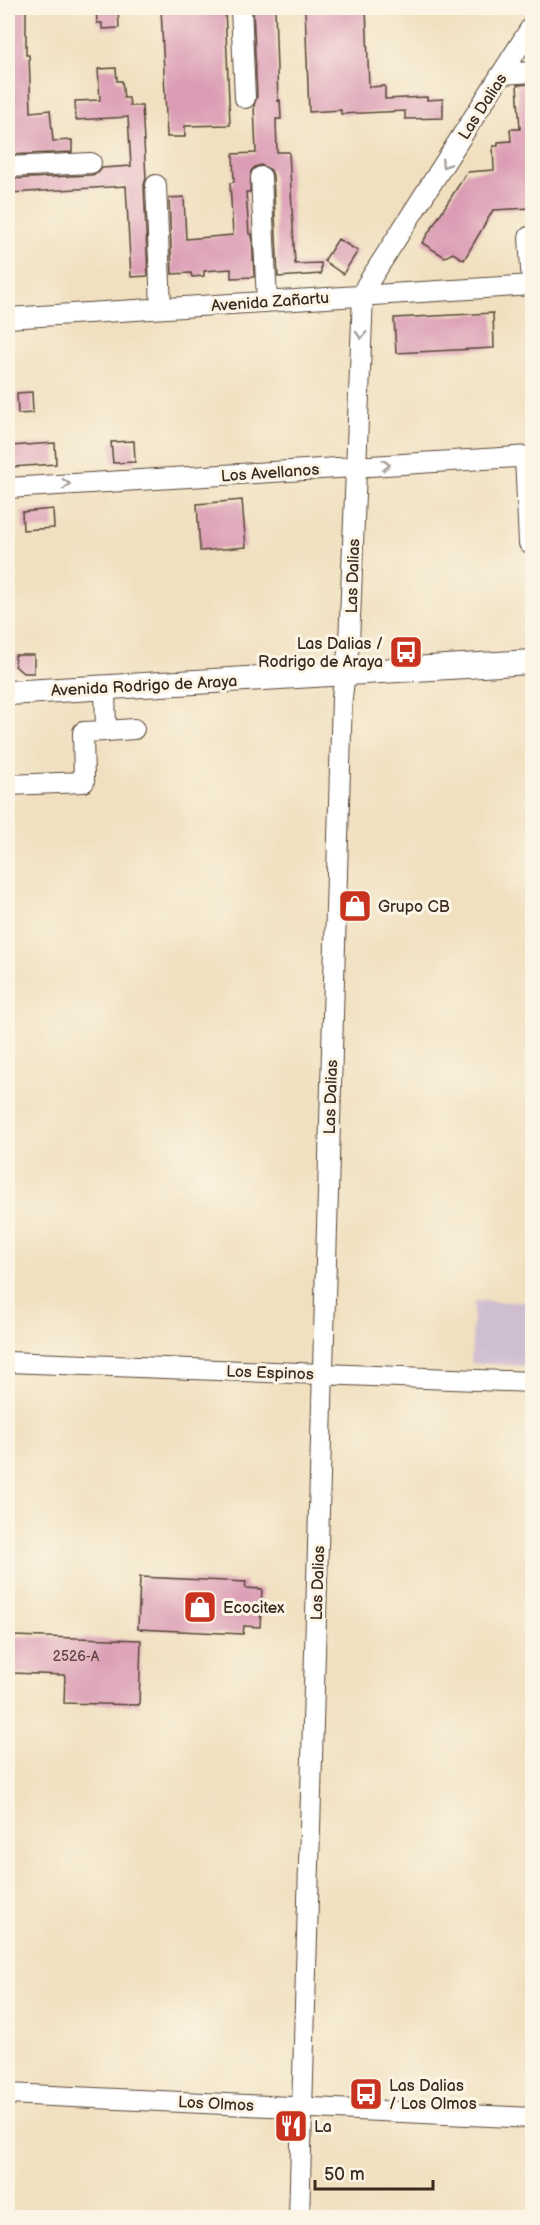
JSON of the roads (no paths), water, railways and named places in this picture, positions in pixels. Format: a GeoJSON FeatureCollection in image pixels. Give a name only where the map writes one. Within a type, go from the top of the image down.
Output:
{"type":"FeatureCollection","features":[{"type":"Feature","properties":{"kind":"main road","name":"Avenida Rodrigo de Araya"},"geometry":{"type":"LineString","coordinates":[[8,693],[532,662]]}},
{"type":"Feature","properties":{"kind":"street"},"geometry":{"type":"LineString","coordinates":[[241,8],[245,98]]}},
{"type":"Feature","properties":{"kind":"street","name":"Las Dalias"},"geometry":{"type":"LineString","coordinates":[[299,2217],[342,697],[349,644],[363,296],[366,286],[532,26]]}},
{"type":"Feature","properties":{"kind":"street"},"geometry":{"type":"LineString","coordinates":[[503,74],[532,72]]}},
{"type":"Feature","properties":{"kind":"street"},"geometry":{"type":"LineString","coordinates":[[8,167],[91,163]]}},
{"type":"Feature","properties":{"kind":"street"},"geometry":{"type":"LineString","coordinates":[[261,177],[267,302]]}},
{"type":"Feature","properties":{"kind":"street"},"geometry":{"type":"LineString","coordinates":[[156,185],[162,308]]}},
{"type":"Feature","properties":{"kind":"street"},"geometry":{"type":"LineString","coordinates":[[530,237],[532,285]]}},
{"type":"Feature","properties":{"kind":"street","name":"Avenida Zañartu"},"geometry":{"type":"LineString","coordinates":[[8,318],[532,285]]}},
{"type":"Feature","properties":{"kind":"street"},"geometry":{"type":"LineString","coordinates":[[529,456],[529,543]]}},
{"type":"Feature","properties":{"kind":"street","name":"Los Avellanos"},"geometry":{"type":"LineString","coordinates":[[8,488],[529,456]]}},
{"type":"Feature","properties":{"kind":"street"},"geometry":{"type":"LineString","coordinates":[[105,688],[106,731]]}},
{"type":"Feature","properties":{"kind":"street"},"geometry":{"type":"LineString","coordinates":[[8,785],[84,782],[83,732],[134,729]]}},
{"type":"Feature","properties":{"kind":"street","name":"Los Espinos"},"geometry":{"type":"LineString","coordinates":[[8,1362],[532,1382]]}},
{"type":"Feature","properties":{"kind":"street","name":"Los Olmos"},"geometry":{"type":"LineString","coordinates":[[8,2094],[532,2118]]}},
{"type":"Feature","properties":{"kind":"place","name":"Las Dalias / Rodrigo de Araya"},"geometry":{"type":"Point","coordinates":[406,652]}},
{"type":"Feature","properties":{"kind":"place","name":"Grupo CB"},"geometry":{"type":"Point","coordinates":[355,906]}},
{"type":"Feature","properties":{"kind":"place","name":"Ecocitex"},"geometry":{"type":"Point","coordinates":[200,1607]}},
{"type":"Feature","properties":{"kind":"place","name":"Las Dalias / Los Olmos"},"geometry":{"type":"Point","coordinates":[366,2094]}},
{"type":"Feature","properties":{"kind":"place","name":"La"},"geometry":{"type":"Point","coordinates":[291,2126]}}]}
